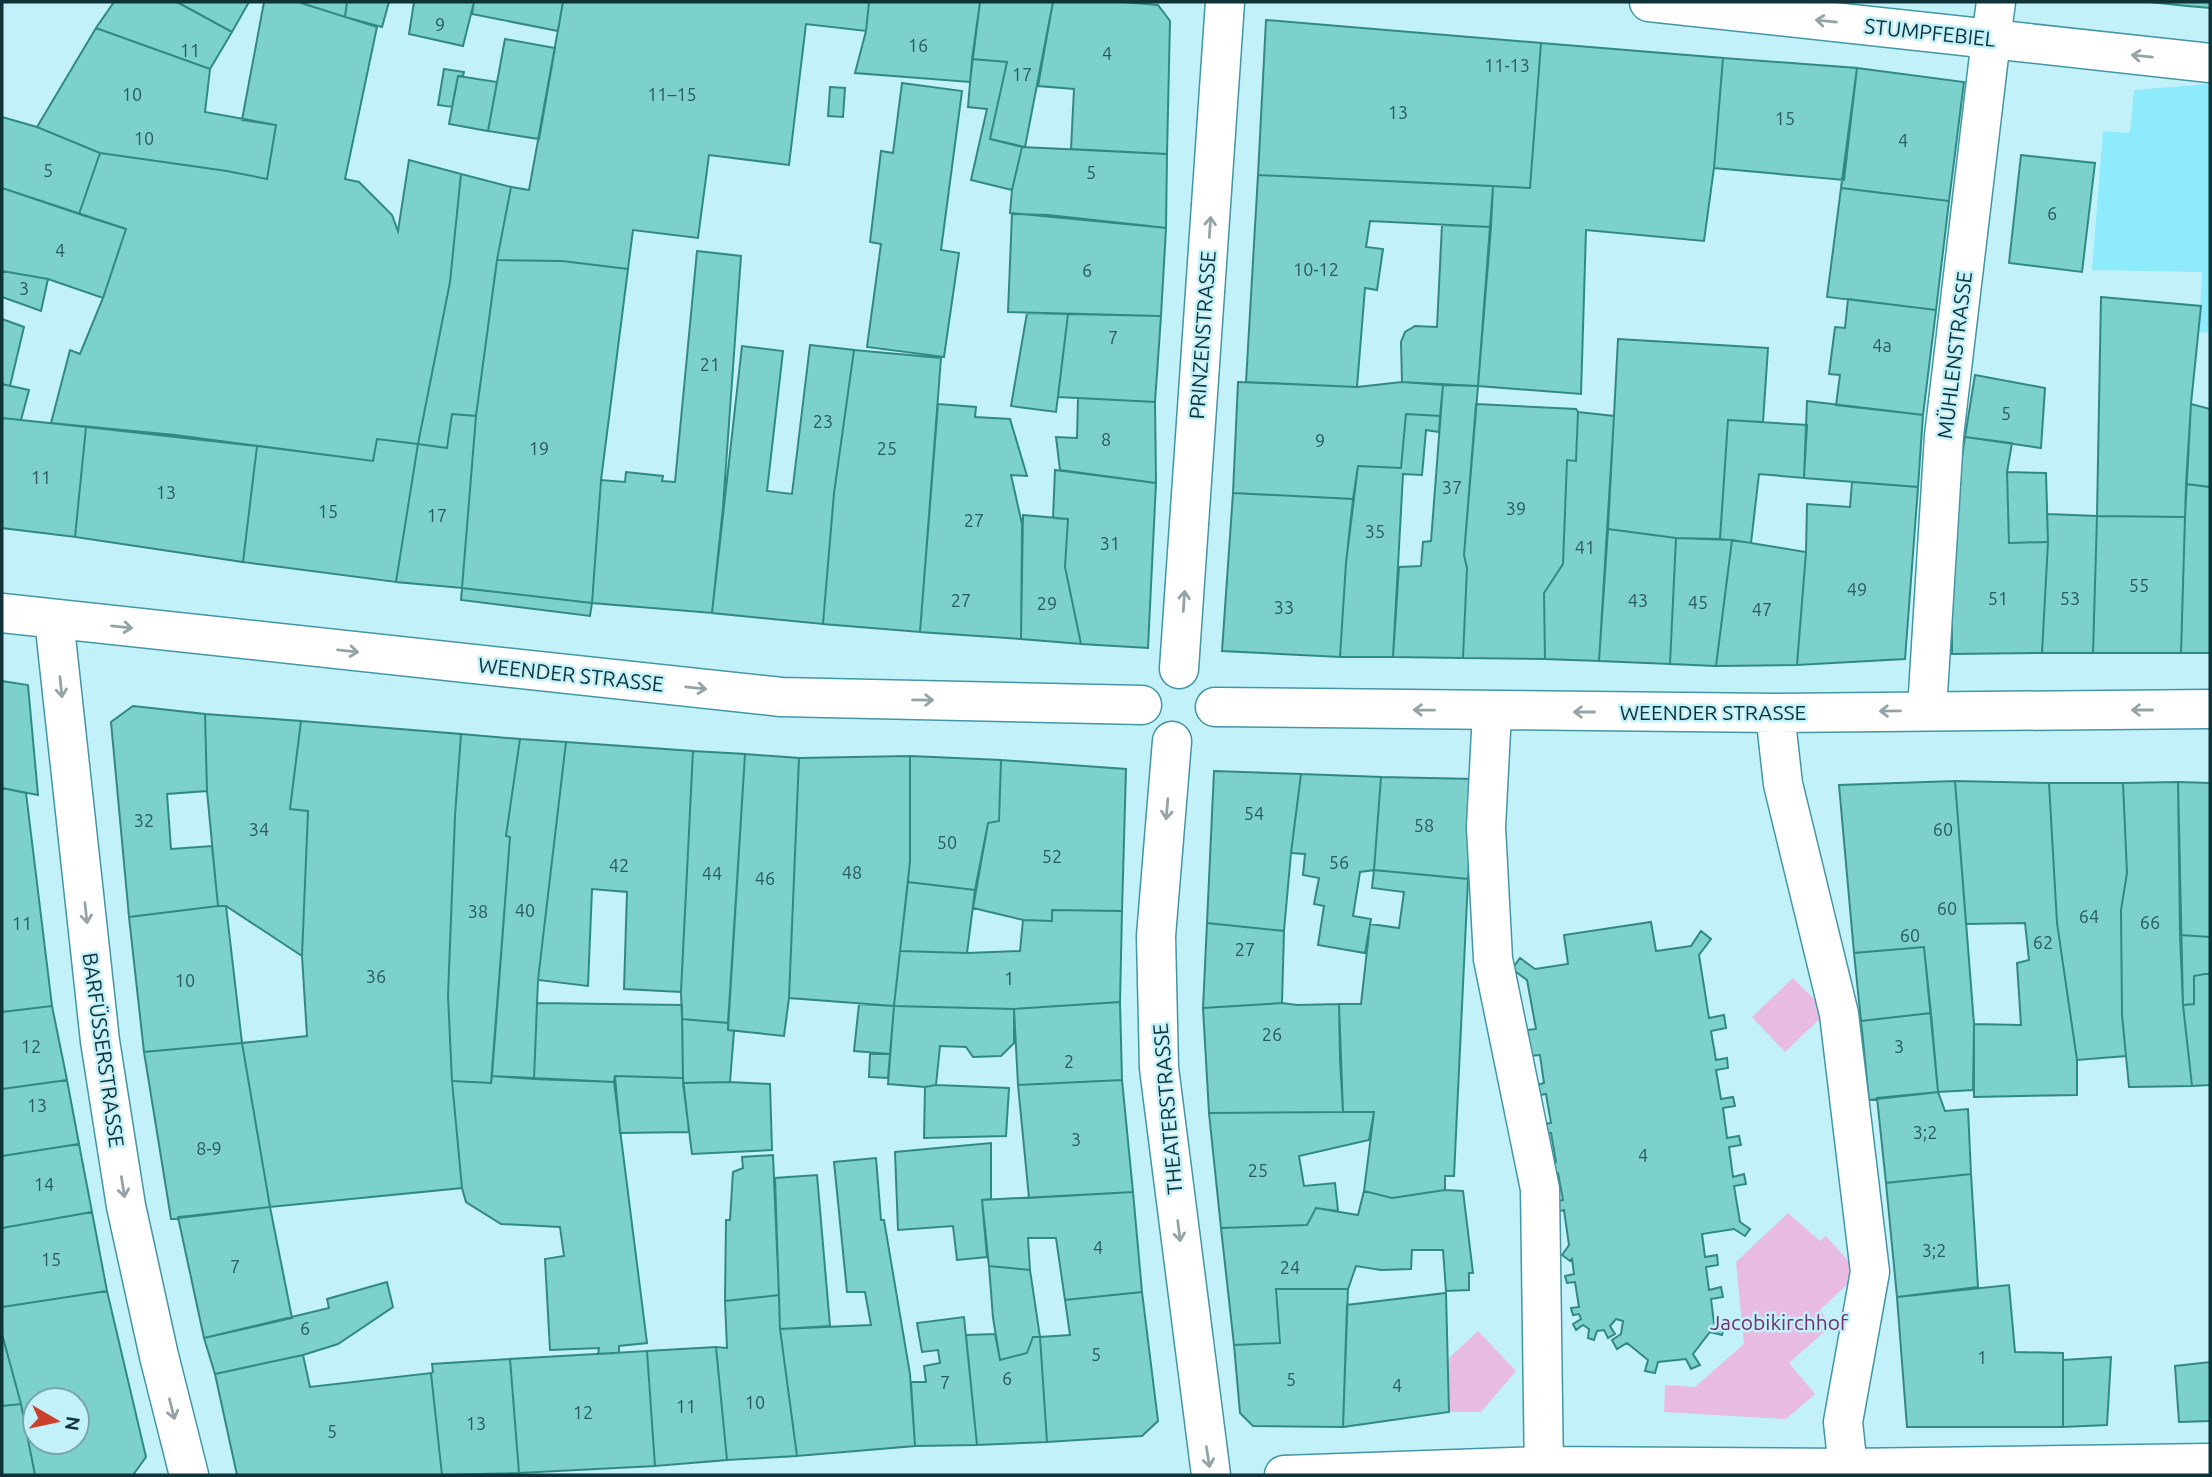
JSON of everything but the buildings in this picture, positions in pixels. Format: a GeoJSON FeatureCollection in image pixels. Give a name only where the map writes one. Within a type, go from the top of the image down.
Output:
{"type":"FeatureCollection","features":[{"type":"Feature","properties":{"kind":"street","name":"PRINZENSTRASSE"},"geometry":{"type":"LineString","coordinates":[[1180,669],[1225,2]]}},
{"type":"Feature","properties":{"kind":"street","name":"STUMPFEBIEL"},"geometry":{"type":"LineString","coordinates":[[1649,2],[2210,63]]}},
{"type":"Feature","properties":{"kind":"street","name":"MÜHLENSTRASSE"},"geometry":{"type":"LineString","coordinates":[[1927,710],[1944,436],[1996,2]]}},
{"type":"Feature","properties":{"kind":"street","name":"WEENDER STRASSE"},"geometry":{"type":"LineString","coordinates":[[2,613],[782,697],[1142,705]]}},
{"type":"Feature","properties":{"kind":"street","name":"BARFÜSSERSTRASSE"},"geometry":{"type":"LineString","coordinates":[[54,619],[100,1041],[126,1206],[189,1475]]}},
{"type":"Feature","properties":{"kind":"street"},"geometry":{"type":"LineString","coordinates":[[1180,669],[1192,671],[1207,683],[1213,694],[1215,707],[1212,719],[1201,734],[1184,741],[1172,741],[1160,737],[1150,729],[1144,718],[1142,705],[1147,686],[1155,677],[1180,669]]}},
{"type":"Feature","properties":{"kind":"street","name":"WEENDER STRASSE"},"geometry":{"type":"LineString","coordinates":[[1215,707],[1775,713],[2210,709]]}},
{"type":"Feature","properties":{"kind":"street"},"geometry":{"type":"LineString","coordinates":[[1492,712],[1486,827],[1493,959],[1540,1189],[1544,1471]]}},
{"type":"Feature","properties":{"kind":"street"},"geometry":{"type":"LineString","coordinates":[[1775,713],[1783,784],[1839,1014],[1870,1272],[1843,1422],[1847,1468]]}},
{"type":"Feature","properties":{"kind":"street","name":"THEATERSTRASSE"},"geometry":{"type":"LineString","coordinates":[[1172,741],[1156,936],[1160,1068],[1211,1475]]}},
{"type":"Feature","properties":{"kind":"street"},"geometry":{"type":"LineString","coordinates":[[1284,1475],[2210,1463]]}},
{"type":"Feature","properties":{"kind":"shaded area"},"geometry":{"type":"Polygon","coordinates":[[[2210,84],[2210,333],[2199,332],[2202,272],[2092,270],[2103,131],[2130,133],[2134,90],[2210,84]]]}},
{"type":"Feature","properties":{"kind":"green space"},"geometry":{"type":"Polygon","coordinates":[[[1793,978],[1827,1012],[1785,1052],[1752,1017],[1793,978]]]}},
{"type":"Feature","properties":{"kind":"green space","name":"Jacobikirchhof"},"geometry":{"type":"Polygon","coordinates":[[[1788,1213],[1820,1241],[1826,1236],[1859,1273],[1820,1310],[1832,1325],[1789,1363],[1815,1394],[1786,1419],[1664,1412],[1665,1385],[1695,1387],[1744,1344],[1736,1262],[1788,1213]]]}},
{"type":"Feature","properties":{"kind":"green space"},"geometry":{"type":"Polygon","coordinates":[[[1478,1331],[1516,1371],[1481,1412],[1449,1412],[1448,1359],[1478,1331]]]}}]}
